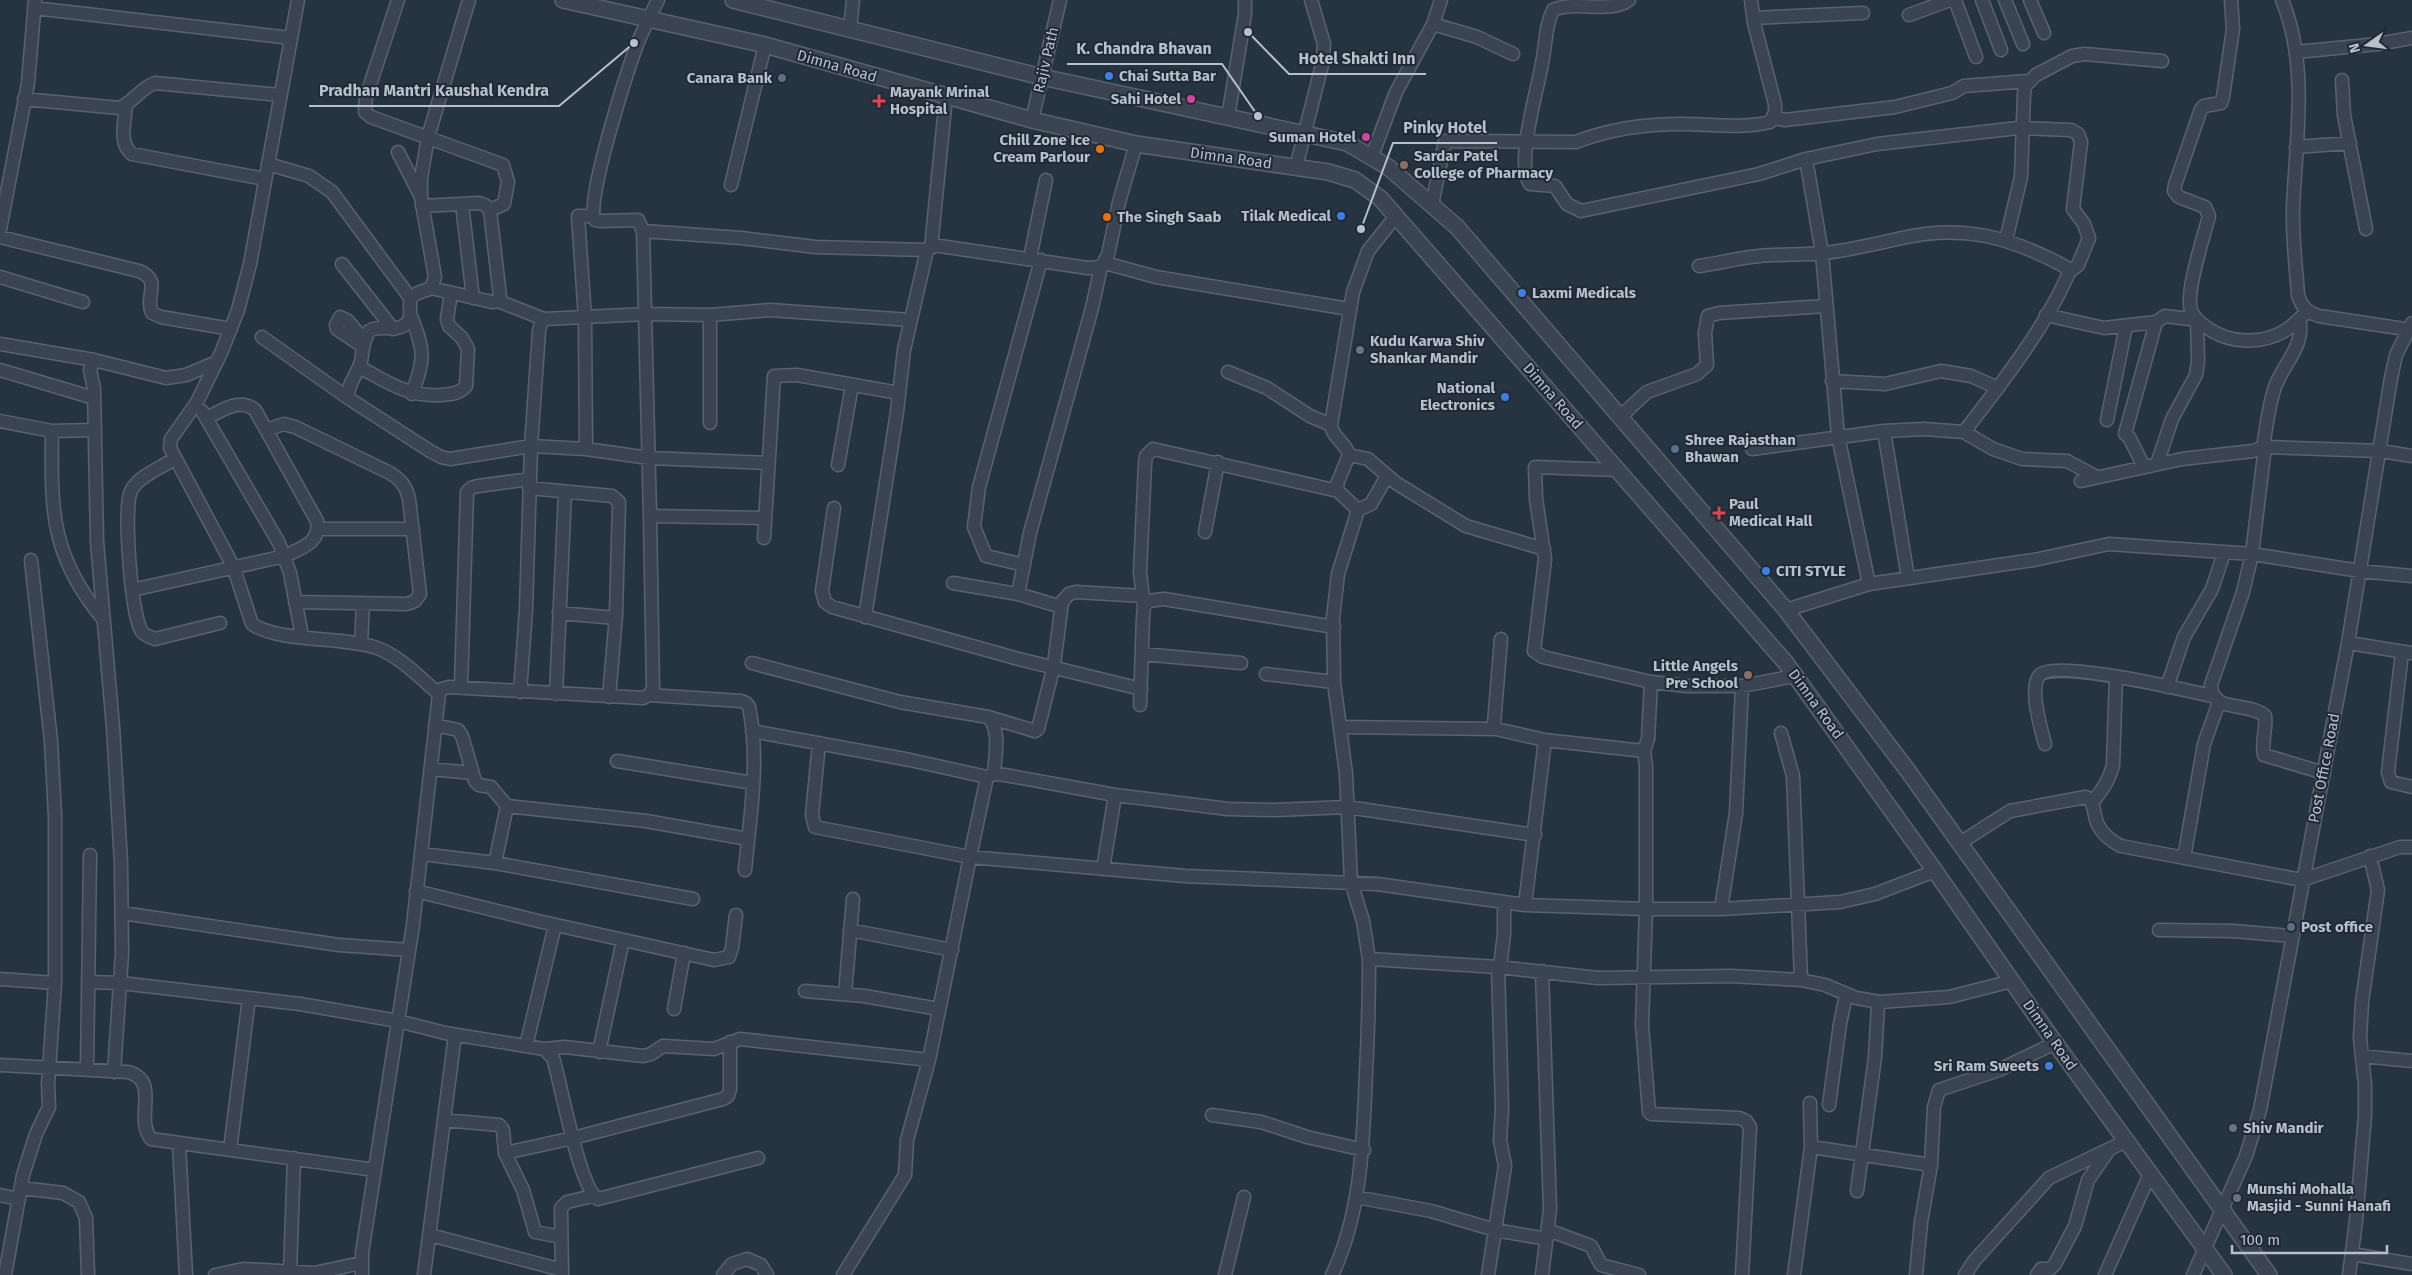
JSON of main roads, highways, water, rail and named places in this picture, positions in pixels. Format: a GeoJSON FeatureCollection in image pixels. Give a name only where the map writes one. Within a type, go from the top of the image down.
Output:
{"type":"FeatureCollection","features":[{"type":"Feature","properties":{"kind":"place","name":"Hotel Shakti Inn"},"geometry":{"type":"Point","coordinates":[1248,32]}},
{"type":"Feature","properties":{"kind":"place","name":"Pradhan Mantri Kaushal Kendra"},"geometry":{"type":"Point","coordinates":[634,43]}},
{"type":"Feature","properties":{"kind":"place","name":"Chai Sutta Bar"},"geometry":{"type":"Point","coordinates":[1109,76]}},
{"type":"Feature","properties":{"kind":"place","name":"Canara Bank"},"geometry":{"type":"Point","coordinates":[782,78]}},
{"type":"Feature","properties":{"kind":"place","name":"Sahi Hotel"},"geometry":{"type":"Point","coordinates":[1191,99]}},
{"type":"Feature","properties":{"kind":"place","name":"Mayank Mrinal Hospital"},"geometry":{"type":"Point","coordinates":[879,101]}},
{"type":"Feature","properties":{"kind":"place","name":"K. Chandra Bhavan"},"geometry":{"type":"Point","coordinates":[1258,116]}},
{"type":"Feature","properties":{"kind":"place","name":"Suman Hotel"},"geometry":{"type":"Point","coordinates":[1366,137]}},
{"type":"Feature","properties":{"kind":"place","name":"Chill Zone Ice Cream Parlour"},"geometry":{"type":"Point","coordinates":[1100,149]}},
{"type":"Feature","properties":{"kind":"place","name":"Sardar Patel College of Pharmacy"},"geometry":{"type":"Point","coordinates":[1404,165]}},
{"type":"Feature","properties":{"kind":"place","name":"Tilak Medical"},"geometry":{"type":"Point","coordinates":[1341,216]}},
{"type":"Feature","properties":{"kind":"place","name":"The Singh Saab"},"geometry":{"type":"Point","coordinates":[1107,217]}},
{"type":"Feature","properties":{"kind":"place","name":"Pinky Hotel"},"geometry":{"type":"Point","coordinates":[1361,229]}},
{"type":"Feature","properties":{"kind":"place","name":"Laxmi Medicals"},"geometry":{"type":"Point","coordinates":[1522,293]}},
{"type":"Feature","properties":{"kind":"place","name":"Kudu Karwa Shiv Shankar Mandir"},"geometry":{"type":"Point","coordinates":[1360,350]}},
{"type":"Feature","properties":{"kind":"place","name":"National Electronics"},"geometry":{"type":"Point","coordinates":[1505,397]}},
{"type":"Feature","properties":{"kind":"place","name":"Shree Rajasthan Bhawan"},"geometry":{"type":"Point","coordinates":[1675,449]}},
{"type":"Feature","properties":{"kind":"place","name":"Paul Medical Hall"},"geometry":{"type":"Point","coordinates":[1719,513]}},
{"type":"Feature","properties":{"kind":"place","name":"CITI STYLE"},"geometry":{"type":"Point","coordinates":[1766,571]}},
{"type":"Feature","properties":{"kind":"place","name":"Little Angels Pre School"},"geometry":{"type":"Point","coordinates":[1748,675]}},
{"type":"Feature","properties":{"kind":"place","name":"Post office"},"geometry":{"type":"Point","coordinates":[2291,927]}},
{"type":"Feature","properties":{"kind":"place","name":"Sri Ram Sweets"},"geometry":{"type":"Point","coordinates":[2049,1066]}},
{"type":"Feature","properties":{"kind":"place","name":"Shiv Mandir"},"geometry":{"type":"Point","coordinates":[2233,1128]}},
{"type":"Feature","properties":{"kind":"place","name":"Munshi Mohalla Masjid - Sunni Hanafi"},"geometry":{"type":"Point","coordinates":[2237,1198]}}]}
